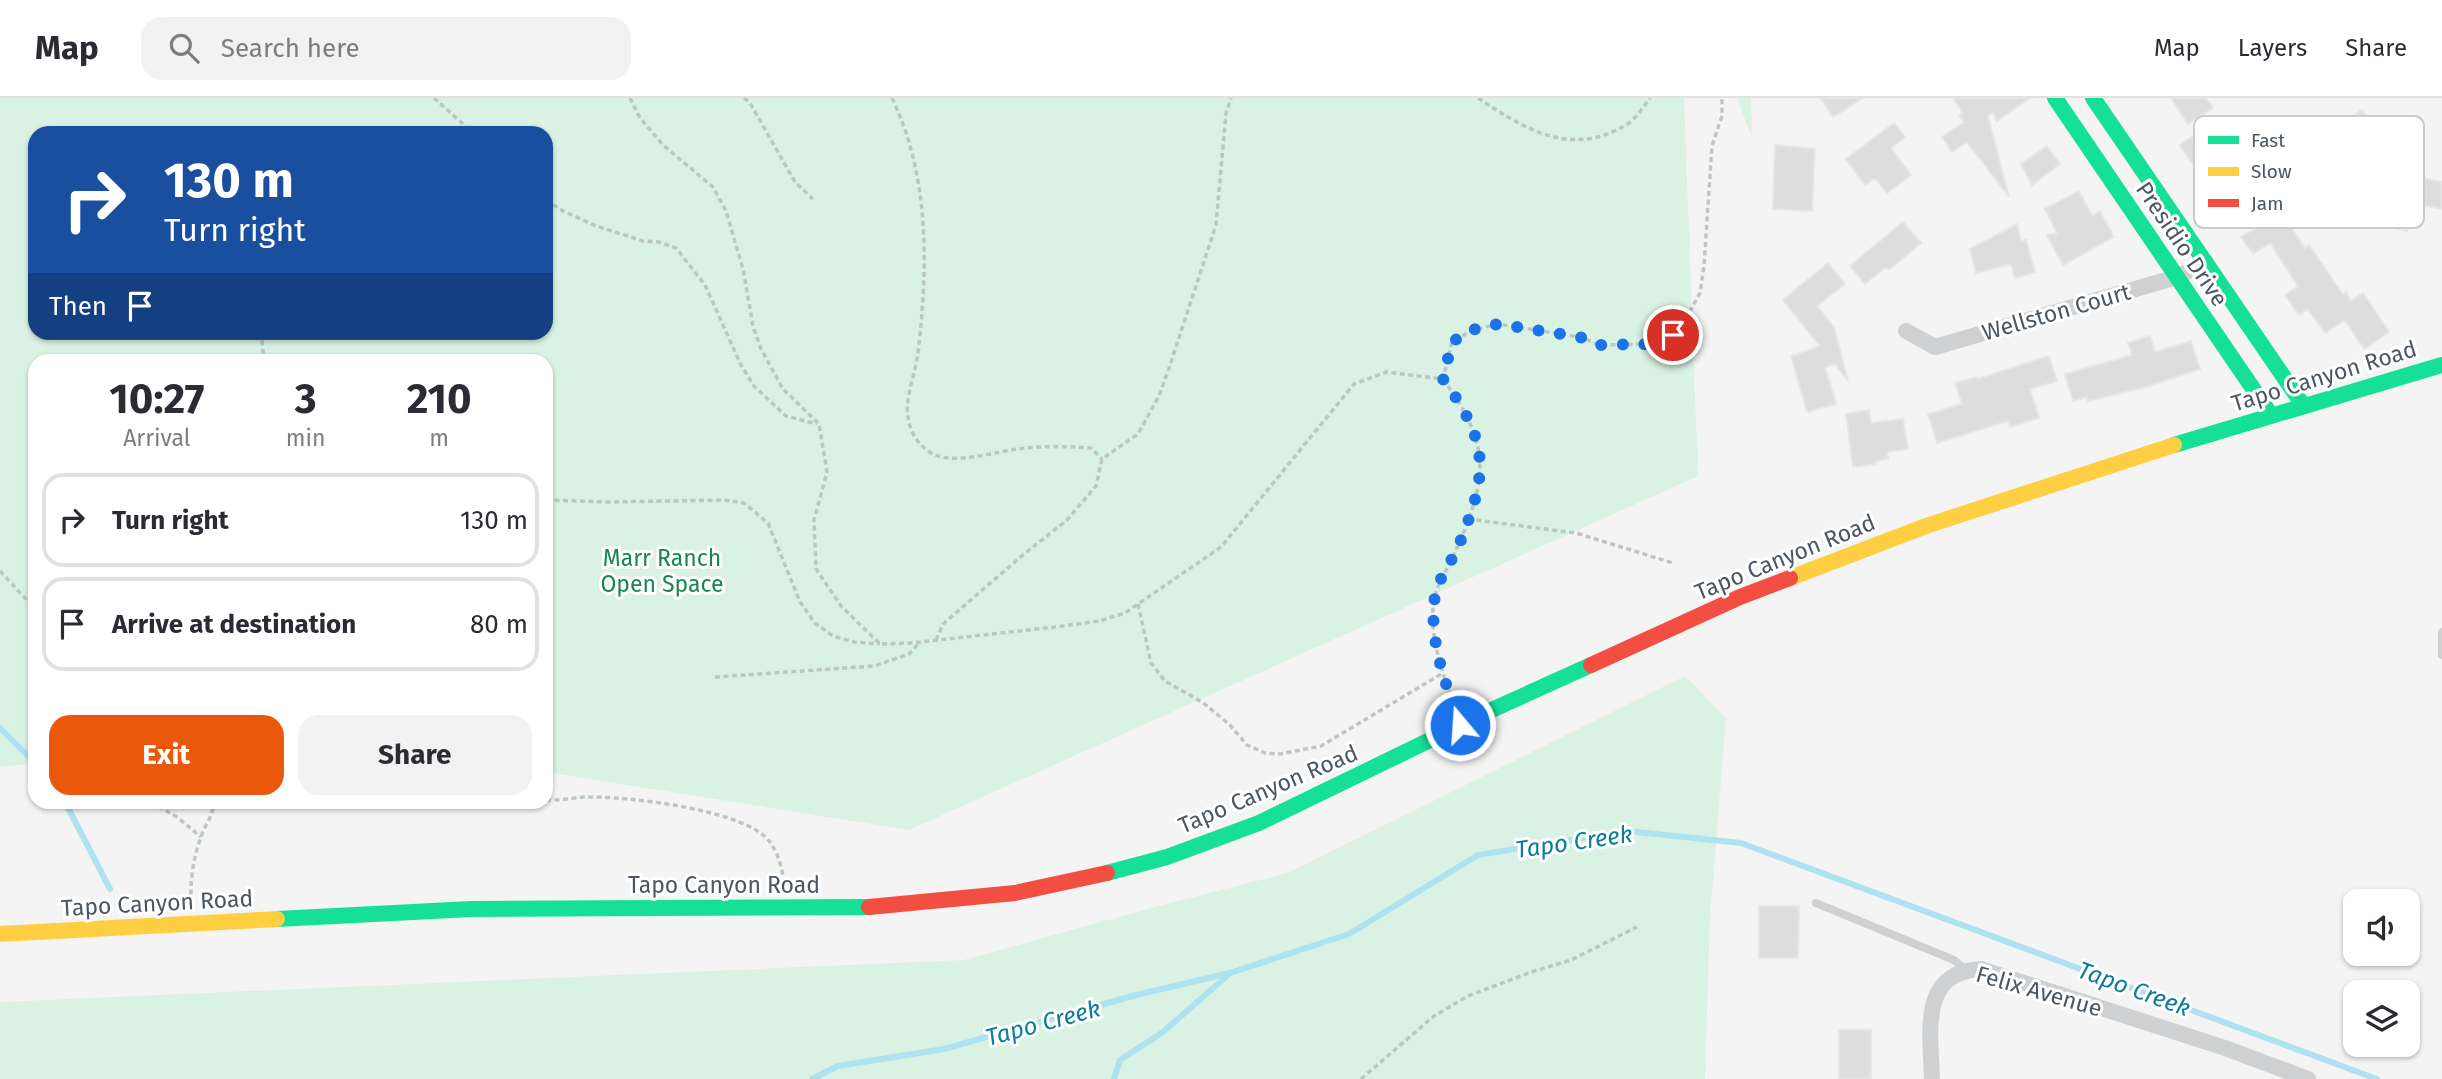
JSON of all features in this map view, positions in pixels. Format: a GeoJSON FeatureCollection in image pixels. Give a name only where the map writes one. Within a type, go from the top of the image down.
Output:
{"type":"FeatureCollection","features":[{"type":"Feature","properties":{"kind":"main road","name":"Presidio Drive"},"geometry":{"type":"LineString","coordinates":[[2055,98],[2271,415]]}},
{"type":"Feature","properties":{"kind":"main road","name":"Presidio Drive"},"geometry":{"type":"LineString","coordinates":[[2094,98],[2303,405]]}},
{"type":"Feature","properties":{"kind":"main road","name":"Tapo Canyon Road"},"geometry":{"type":"LineString","coordinates":[[0,934],[471,909],[866,907],[1015,893],[1073,882],[1167,857],[1283,812],[1460,725],[1740,597],[1926,526],[2059,481],[2442,365]]}},
{"type":"Feature","properties":{"kind":"street","name":"Wellston Court"},"geometry":{"type":"LineString","coordinates":[[1906,331],[1935,347],[2177,278],[2206,262]]}},
{"type":"Feature","properties":{"kind":"street","name":"Felix Avenue"},"geometry":{"type":"LineString","coordinates":[[1966,970],[1981,969],[2224,1048],[2308,1079]]}},
{"type":"Feature","properties":{"kind":"street"},"geometry":{"type":"LineString","coordinates":[[1933,1079],[1930,1021],[1933,1003],[1948,979],[1966,970]]}},
{"type":"Feature","properties":{"kind":"lane"},"geometry":{"type":"LineString","coordinates":[[2442,632],[2442,655]]}},
{"type":"Feature","properties":{"kind":"lane","name":"Felix Avenue"},"geometry":{"type":"LineString","coordinates":[[1816,903],[1954,960],[1966,970]]}},
{"type":"Feature","properties":{"kind":"path"},"geometry":{"type":"LineString","coordinates":[[433,98],[465,126]]}},
{"type":"Feature","properties":{"kind":"path"},"geometry":{"type":"LineString","coordinates":[[630,98],[640,118],[663,145],[713,187],[720,199],[730,222],[743,269],[753,326],[761,349],[783,389],[819,424],[827,472],[814,520],[816,569],[841,606],[880,644]]}},
{"type":"Feature","properties":{"kind":"path"},"geometry":{"type":"LineString","coordinates":[[744,98],[757,114],[794,182],[813,199]]}},
{"type":"Feature","properties":{"kind":"path"},"geometry":{"type":"LineString","coordinates":[[892,98],[916,172],[924,222],[918,355],[908,393],[909,426],[921,446],[939,456],[968,457],[1019,449],[1071,446],[1091,447],[1102,459]]}},
{"type":"Feature","properties":{"kind":"path"},"geometry":{"type":"LineString","coordinates":[[936,640],[943,624],[1068,520],[1096,486],[1102,459],[1139,434],[1159,396],[1216,225],[1226,113],[1231,98]]}},
{"type":"Feature","properties":{"kind":"path"},"geometry":{"type":"LineString","coordinates":[[1478,98],[1510,120],[1556,139],[1589,140],[1630,122],[1650,98]]}},
{"type":"Feature","properties":{"kind":"path"},"geometry":{"type":"LineString","coordinates":[[1443,379],[1452,342],[1472,330],[1498,324],[1580,337],[1600,345],[1656,344],[1673,335],[1683,324],[1700,293],[1712,145],[1722,116],[1722,98]]}},
{"type":"Feature","properties":{"kind":"path"},"geometry":{"type":"LineString","coordinates":[[553,205],[596,226],[643,241],[659,242],[677,248],[705,285],[741,365],[754,386],[786,416],[819,424]]}},
{"type":"Feature","properties":{"kind":"path"},"geometry":{"type":"LineString","coordinates":[[553,500],[725,500],[744,503],[768,523],[800,602],[816,623],[833,636],[854,642],[919,642],[1100,621],[1125,613],[1221,547],[1354,384],[1386,372],[1443,379],[1462,406],[1478,442],[1482,466],[1477,494],[1458,547],[1436,593],[1433,628],[1443,673],[1460,725]]}},
{"type":"Feature","properties":{"kind":"path"},"geometry":{"type":"LineString","coordinates":[[1468,519],[1576,533],[1673,563]]}},
{"type":"Feature","properties":{"kind":"path"},"geometry":{"type":"LineString","coordinates":[[0,571],[28,601]]}},
{"type":"Feature","properties":{"kind":"path"},"geometry":{"type":"LineString","coordinates":[[1138,604],[1151,663],[1165,681],[1202,702],[1229,724],[1247,746],[1265,753],[1280,754],[1321,746],[1443,673]]}},
{"type":"Feature","properties":{"kind":"path"},"geometry":{"type":"LineString","coordinates":[[715,677],[874,666],[909,654],[919,642]]}},
{"type":"Feature","properties":{"kind":"path"},"geometry":{"type":"LineString","coordinates":[[553,800],[619,799],[713,813],[747,825],[770,841],[783,872],[786,908]]}},
{"type":"Feature","properties":{"kind":"path"},"geometry":{"type":"LineString","coordinates":[[163,809],[201,837]]}},
{"type":"Feature","properties":{"kind":"path"},"geometry":{"type":"LineString","coordinates":[[192,924],[190,891],[201,837],[214,809]]}},
{"type":"Feature","properties":{"kind":"path"},"geometry":{"type":"LineString","coordinates":[[1362,1079],[1434,1016],[1468,996],[1571,960],[1637,927]]}},
{"type":"Feature","properties":{"kind":"green space","name":"Marr Ranch Open Space"},"geometry":{"type":"Polygon","coordinates":[[[0,98],[1684,98],[1698,476],[909,830],[553,773],[553,354],[28,354],[28,764],[0,767],[0,98]]]}},
{"type":"Feature","properties":{"kind":"green space"},"geometry":{"type":"Polygon","coordinates":[[[1737,98],[1751,98],[1752,138],[1737,98]]]}},
{"type":"Feature","properties":{"kind":"green space"},"geometry":{"type":"Polygon","coordinates":[[[1685,676],[1726,718],[1710,915],[1705,1079],[0,1079],[0,1002],[964,960],[1288,873],[1685,676]]]}},
{"type":"Feature","properties":{"kind":"building"},"geometry":{"type":"Polygon","coordinates":[[[1821,98],[1863,98],[1833,117],[1821,98]]]}},
{"type":"Feature","properties":{"kind":"building"},"geometry":{"type":"Polygon","coordinates":[[[1953,98],[2030,98],[1997,121],[1993,113],[1988,116],[2009,197],[1967,142],[1952,152],[1942,137],[1964,122],[1959,115],[1963,113],[1953,98]]]}},
{"type":"Feature","properties":{"kind":"building"},"geometry":{"type":"Polygon","coordinates":[[[2171,98],[2206,98],[2213,108],[2200,116],[2194,116],[2194,120],[2188,124],[2171,98]]]}},
{"type":"Feature","properties":{"kind":"building"},"geometry":{"type":"Polygon","coordinates":[[[2362,110],[2366,116],[2354,116],[2362,110]]]}},
{"type":"Feature","properties":{"kind":"building"},"geometry":{"type":"Polygon","coordinates":[[[1894,123],[1905,137],[1891,148],[1911,175],[1887,193],[1875,178],[1865,185],[1846,159],[1894,123]]]}},
{"type":"Feature","properties":{"kind":"building"},"geometry":{"type":"Polygon","coordinates":[[[2194,136],[2194,166],[2180,145],[2194,136]]]}},
{"type":"Feature","properties":{"kind":"building"},"geometry":{"type":"Polygon","coordinates":[[[1775,145],[1815,149],[1812,211],[1773,209],[1775,145]]]}},
{"type":"Feature","properties":{"kind":"building"},"geometry":{"type":"Polygon","coordinates":[[[2047,146],[2060,164],[2032,185],[2021,164],[2047,146]]]}},
{"type":"Feature","properties":{"kind":"building"},"geometry":{"type":"Polygon","coordinates":[[[2424,178],[2442,182],[2442,209],[2424,205],[2424,178]]]}},
{"type":"Feature","properties":{"kind":"building"},"geometry":{"type":"Polygon","coordinates":[[[2079,191],[2092,216],[2100,211],[2114,237],[2063,265],[2047,235],[2057,233],[2045,209],[2079,191]]]}},
{"type":"Feature","properties":{"kind":"building"},"geometry":{"type":"Polygon","coordinates":[[[1903,222],[1921,243],[1889,270],[1886,267],[1865,284],[1850,266],[1903,222]]]}},
{"type":"Feature","properties":{"kind":"building"},"geometry":{"type":"Polygon","coordinates":[[[2017,224],[2021,241],[2026,240],[2035,272],[2015,278],[2011,264],[1976,273],[1970,249],[2017,224]]]}},
{"type":"Feature","properties":{"kind":"building"},"geometry":{"type":"Polygon","coordinates":[[[2256,228],[2291,228],[2305,248],[2309,245],[2343,295],[2346,292],[2351,301],[2363,293],[2389,332],[2364,349],[2345,320],[2325,333],[2308,309],[2299,315],[2285,295],[2298,286],[2270,243],[2253,254],[2241,237],[2256,228]]]}},
{"type":"Feature","properties":{"kind":"building"},"geometry":{"type":"Polygon","coordinates":[[[1828,263],[1845,284],[1817,306],[1834,327],[1848,381],[1835,364],[1825,367],[1836,404],[1807,412],[1791,356],[1820,346],[1783,300],[1828,263]]]}},
{"type":"Feature","properties":{"kind":"building"},"geometry":{"type":"Polygon","coordinates":[[[2150,336],[2155,352],[2191,341],[2200,369],[2142,388],[2088,401],[2087,397],[2073,401],[2065,374],[2132,355],[2128,343],[2150,336]]]}},
{"type":"Feature","properties":{"kind":"building"},"geometry":{"type":"Polygon","coordinates":[[[2049,356],[2057,381],[2030,389],[2039,418],[2010,427],[2008,421],[1937,443],[1928,414],[1962,404],[1955,383],[1976,377],[1977,379],[2049,356]]]}},
{"type":"Feature","properties":{"kind":"building"},"geometry":{"type":"Polygon","coordinates":[[[1869,410],[1871,423],[1903,419],[1908,449],[1887,452],[1888,459],[1876,461],[1876,464],[1853,467],[1846,414],[1869,410]]]}},
{"type":"Feature","properties":{"kind":"building"},"geometry":{"type":"Polygon","coordinates":[[[1759,906],[1799,906],[1798,958],[1759,958],[1759,906]]]}},
{"type":"Feature","properties":{"kind":"building"},"geometry":{"type":"Polygon","coordinates":[[[1839,1030],[1871,1030],[1871,1079],[1839,1079],[1839,1030]]]}},
{"type":"Feature","properties":{"kind":"waterway"},"geometry":{"type":"LineString","coordinates":[[0,728],[28,756]]}},
{"type":"Feature","properties":{"kind":"waterway"},"geometry":{"type":"LineString","coordinates":[[69,809],[110,889]]}},
{"type":"Feature","properties":{"kind":"waterway","name":"Tapo Creek"},"geometry":{"type":"LineString","coordinates":[[812,1079],[838,1066],[944,1049],[1136,995],[1230,973],[1349,934],[1478,855],[1627,831],[1741,843],[2377,1079]]}},
{"type":"Feature","properties":{"kind":"waterway"},"geometry":{"type":"LineString","coordinates":[[1114,1079],[1120,1060],[1163,1032],[1229,974]]}},
{"type":"Feature","properties":{"kind":"traffic: fast"},"geometry":{"type":"LineString","coordinates":[[2055,98],[2271,415]]}},
{"type":"Feature","properties":{"kind":"traffic: fast"},"geometry":{"type":"LineString","coordinates":[[2093,98],[2303,405]]}},
{"type":"Feature","properties":{"kind":"traffic: fast"},"geometry":{"type":"LineString","coordinates":[[2174,445],[2442,365]]}},
{"type":"Feature","properties":{"kind":"traffic: fast"},"geometry":{"type":"LineString","coordinates":[[1107,873],[1167,857],[1259,823],[1591,665]]}},
{"type":"Feature","properties":{"kind":"traffic: fast"},"geometry":{"type":"LineString","coordinates":[[277,919],[471,909],[869,907]]}},
{"type":"Feature","properties":{"kind":"traffic: slow"},"geometry":{"type":"LineString","coordinates":[[1790,578],[1926,526],[2174,445]]}},
{"type":"Feature","properties":{"kind":"traffic: slow"},"geometry":{"type":"LineString","coordinates":[[0,934],[277,919]]}},
{"type":"Feature","properties":{"kind":"traffic: jam"},"geometry":{"type":"LineString","coordinates":[[1591,665],[1740,597],[1790,578]]}},
{"type":"Feature","properties":{"kind":"traffic: jam"},"geometry":{"type":"LineString","coordinates":[[869,907],[1015,893],[1107,873]]}},
{"type":"Feature","properties":{"kind":"route"},"geometry":{"type":"LineString","coordinates":[[1460,725],[1443,673],[1433,628],[1436,593],[1458,547],[1477,494],[1482,466],[1478,442],[1462,406],[1443,379],[1452,342],[1472,330],[1498,324],[1580,337],[1600,345],[1656,344],[1673,335]]}}]}
